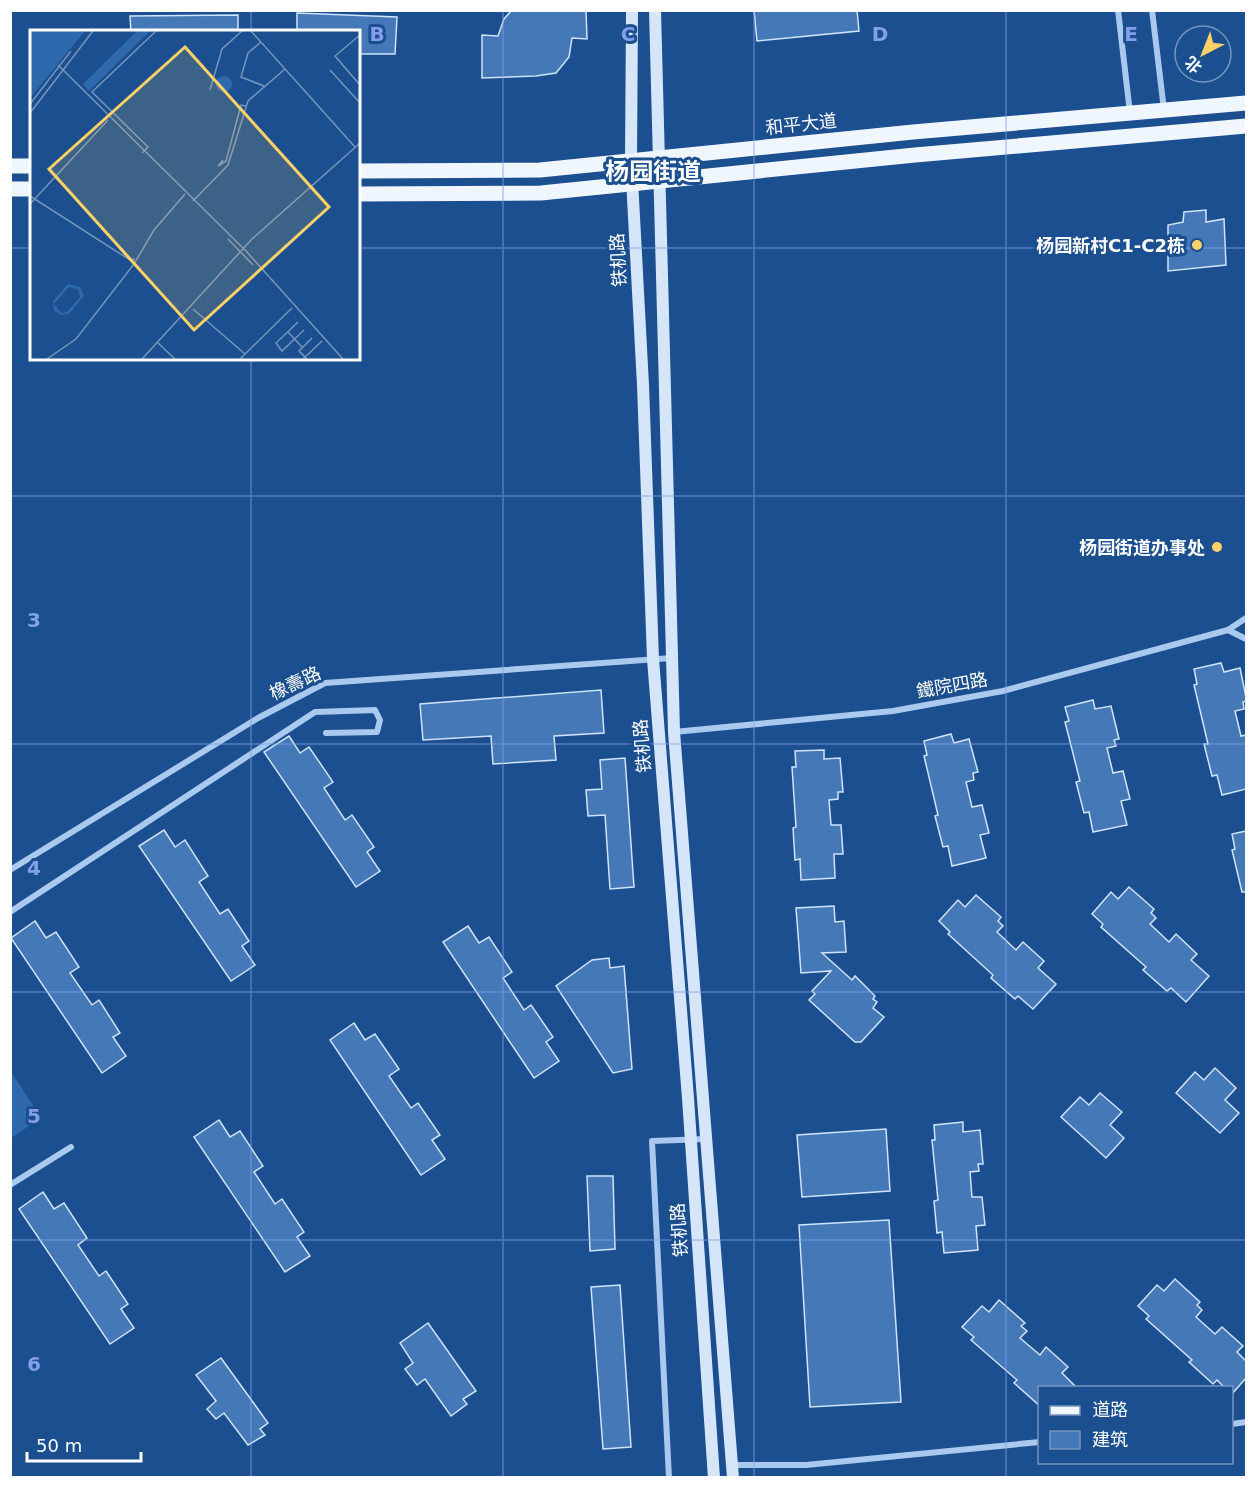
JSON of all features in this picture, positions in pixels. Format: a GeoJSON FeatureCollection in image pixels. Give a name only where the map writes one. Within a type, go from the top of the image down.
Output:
{"type":"FeatureCollection","features":[{"type":"Feature","properties":{"kind":"main road","name":"铁机路"},"geometry":{"type":"LineString","coordinates":[[632,10],[631,160],[643,385],[653,659],[691,1140],[714,1478]]}},
{"type":"Feature","properties":{"kind":"main road","name":"铁机路"},"geometry":{"type":"LineString","coordinates":[[655,10],[674,732],[733,1471]]}},
{"type":"Feature","properties":{"kind":"main road","name":"和平大道"},"geometry":{"type":"LineString","coordinates":[[360,171],[540,170],[913,132],[1246,103]]}},
{"type":"Feature","properties":{"kind":"main road"},"geometry":{"type":"LineString","coordinates":[[360,194],[541,193],[915,155],[1246,126]]}},
{"type":"Feature","properties":{"kind":"main road"},"geometry":{"type":"LineString","coordinates":[[10,166],[30,166]]}},
{"type":"Feature","properties":{"kind":"main road"},"geometry":{"type":"LineString","coordinates":[[10,189],[30,189]]}},
{"type":"Feature","properties":{"kind":"street"},"geometry":{"type":"LineString","coordinates":[[1118,10],[1131,113]]}},
{"type":"Feature","properties":{"kind":"street"},"geometry":{"type":"LineString","coordinates":[[1152,10],[1165,110]]}},
{"type":"Feature","properties":{"kind":"street","name":"鐵院四路"},"geometry":{"type":"LineString","coordinates":[[674,732],[893,711],[1003,691],[1228,630],[1246,618]]}},
{"type":"Feature","properties":{"kind":"street"},"geometry":{"type":"LineString","coordinates":[[1228,630],[1246,639]]}},
{"type":"Feature","properties":{"kind":"street","name":"橡壽路"},"geometry":{"type":"LineString","coordinates":[[10,870],[258,718],[325,682],[672,658]]}},
{"type":"Feature","properties":{"kind":"street"},"geometry":{"type":"LineString","coordinates":[[10,912],[315,712],[375,710],[381,720],[377,732],[326,733]]}},
{"type":"Feature","properties":{"kind":"street"},"geometry":{"type":"LineString","coordinates":[[669,1478],[652,1141],[705,1139]]}},
{"type":"Feature","properties":{"kind":"street"},"geometry":{"type":"LineString","coordinates":[[10,1185],[71,1147]]}},
{"type":"Feature","properties":{"kind":"street"},"geometry":{"type":"LineString","coordinates":[[733,1471],[1038,1442]]}},
{"type":"Feature","properties":{"kind":"shaded area"},"geometry":{"type":"Polygon","coordinates":[[[10,1070],[41,1118],[11,1138],[10,1138],[10,1070]]]}},
{"type":"Feature","properties":{"kind":"building"},"geometry":{"type":"Polygon","coordinates":[[[512,10],[586,10],[587,39],[572,38],[569,57],[556,73],[482,78],[482,35],[498,36],[504,19],[512,10]]]}},
{"type":"Feature","properties":{"kind":"building"},"geometry":{"type":"Polygon","coordinates":[[[754,10],[857,10],[859,31],[757,41],[754,10]]]}},
{"type":"Feature","properties":{"kind":"building"},"geometry":{"type":"Polygon","coordinates":[[[297,13],[397,17],[395,54],[360,54],[360,30],[297,30],[297,13]]]}},
{"type":"Feature","properties":{"kind":"building"},"geometry":{"type":"Polygon","coordinates":[[[238,15],[238,30],[131,30],[130,16],[238,15]]]}},
{"type":"Feature","properties":{"kind":"building","name":"杨园新村C1-C2栋"},"geometry":{"type":"Polygon","coordinates":[[[1206,210],[1206,222],[1224,219],[1226,265],[1168,271],[1168,225],[1183,222],[1184,212],[1206,210]]]}},
{"type":"Feature","properties":{"kind":"building"},"geometry":{"type":"Polygon","coordinates":[[[1221,663],[1224,672],[1240,668],[1246,697],[1246,701],[1243,702],[1244,709],[1235,711],[1241,736],[1246,735],[1246,789],[1222,795],[1217,775],[1212,776],[1204,744],[1208,744],[1194,685],[1197,684],[1194,669],[1221,663]]]}},
{"type":"Feature","properties":{"kind":"building"},"geometry":{"type":"Polygon","coordinates":[[[601,690],[604,733],[554,736],[556,760],[493,764],[491,736],[423,740],[420,704],[601,690]]]}},
{"type":"Feature","properties":{"kind":"building"},"geometry":{"type":"Polygon","coordinates":[[[1093,700],[1095,709],[1111,706],[1119,739],[1114,740],[1116,746],[1107,748],[1113,773],[1123,771],[1130,799],[1121,801],[1127,825],[1093,832],[1089,812],[1084,813],[1076,782],[1080,781],[1065,722],[1069,721],[1065,707],[1093,700]]]}},
{"type":"Feature","properties":{"kind":"building"},"geometry":{"type":"Polygon","coordinates":[[[951,734],[954,743],[969,739],[978,772],[973,773],[974,780],[966,782],[972,807],[982,805],[989,833],[980,835],[986,858],[952,866],[948,846],[943,847],[935,816],[938,815],[924,756],[927,755],[924,741],[951,734]]]}},
{"type":"Feature","properties":{"kind":"building"},"geometry":{"type":"Polygon","coordinates":[[[289,736],[300,753],[309,747],[333,782],[324,788],[345,820],[352,815],[374,847],[367,852],[380,871],[356,887],[264,752],[289,736]]]}},
{"type":"Feature","properties":{"kind":"building"},"geometry":{"type":"Polygon","coordinates":[[[824,750],[824,759],[840,758],[843,792],[838,792],[838,799],[829,800],[831,825],[841,825],[843,854],[834,854],[835,878],[801,880],[800,859],[795,860],[793,828],[796,827],[792,767],[796,767],[795,751],[824,750]]]}},
{"type":"Feature","properties":{"kind":"building"},"geometry":{"type":"Polygon","coordinates":[[[625,758],[634,887],[610,889],[605,815],[588,816],[586,790],[602,789],[600,760],[625,758]]]}},
{"type":"Feature","properties":{"kind":"building"},"geometry":{"type":"Polygon","coordinates":[[[164,830],[175,847],[185,840],[208,876],[199,882],[220,914],[228,909],[249,941],[242,946],[255,965],[231,981],[139,846],[164,830]]]}},
{"type":"Feature","properties":{"kind":"building"},"geometry":{"type":"Polygon","coordinates":[[[1246,831],[1246,892],[1242,892],[1232,850],[1235,849],[1232,834],[1246,831]]]}},
{"type":"Feature","properties":{"kind":"building"},"geometry":{"type":"Polygon","coordinates":[[[1129,887],[1154,909],[1151,913],[1156,918],[1150,924],[1169,942],[1176,934],[1197,954],[1191,960],[1209,976],[1186,1002],[1171,988],[1167,991],[1143,970],[1146,967],[1101,927],[1103,924],[1092,914],[1111,892],[1118,899],[1129,887]]]}},
{"type":"Feature","properties":{"kind":"building"},"geometry":{"type":"Polygon","coordinates":[[[976,895],[1001,917],[998,921],[1003,926],[997,932],[1016,950],[1023,942],[1044,961],[1038,968],[1056,984],[1033,1009],[1018,996],[1015,999],[991,978],[993,975],[948,934],[950,932],[939,921],[958,900],[965,907],[976,895]]]}},
{"type":"Feature","properties":{"kind":"building"},"geometry":{"type":"Polygon","coordinates":[[[834,906],[835,922],[844,921],[846,952],[822,953],[852,980],[855,976],[875,996],[873,999],[877,1002],[873,1008],[884,1017],[861,1042],[855,1042],[809,1000],[815,994],[812,991],[831,971],[801,973],[796,908],[834,906]]]}},
{"type":"Feature","properties":{"kind":"building"},"geometry":{"type":"Polygon","coordinates":[[[35,921],[46,938],[56,932],[79,967],[70,973],[92,1005],[99,1000],[120,1033],[113,1037],[126,1056],[102,1073],[11,938],[35,921]]]}},
{"type":"Feature","properties":{"kind":"building"},"geometry":{"type":"Polygon","coordinates":[[[468,926],[479,943],[489,937],[512,972],[503,978],[524,1010],[531,1005],[553,1037],[546,1042],[559,1061],[534,1078],[443,942],[468,926]]]}},
{"type":"Feature","properties":{"kind":"building"},"geometry":{"type":"Polygon","coordinates":[[[609,958],[610,968],[624,966],[632,1069],[613,1073],[556,986],[592,960],[609,958]]]}},
{"type":"Feature","properties":{"kind":"building"},"geometry":{"type":"Polygon","coordinates":[[[354,1023],[365,1040],[375,1034],[399,1069],[389,1076],[411,1108],[418,1103],[440,1135],[432,1140],[445,1159],[421,1175],[330,1040],[354,1023]]]}},
{"type":"Feature","properties":{"kind":"building"},"geometry":{"type":"Polygon","coordinates":[[[1215,1068],[1236,1088],[1225,1100],[1239,1113],[1220,1133],[1176,1093],[1195,1072],[1204,1080],[1215,1068]]]}},
{"type":"Feature","properties":{"kind":"building"},"geometry":{"type":"Polygon","coordinates":[[[1100,1093],[1122,1112],[1110,1125],[1124,1138],[1106,1158],[1061,1117],[1080,1097],[1089,1105],[1100,1093]]]}},
{"type":"Feature","properties":{"kind":"building"},"geometry":{"type":"Polygon","coordinates":[[[219,1120],[230,1137],[240,1131],[263,1166],[254,1172],[275,1204],[282,1199],[304,1232],[297,1237],[310,1256],[285,1272],[194,1137],[219,1120]]]}},
{"type":"Feature","properties":{"kind":"building"},"geometry":{"type":"Polygon","coordinates":[[[963,1122],[963,1132],[980,1130],[983,1164],[978,1164],[979,1171],[970,1172],[972,1197],[982,1197],[985,1225],[976,1226],[978,1250],[944,1253],[942,1232],[937,1233],[934,1201],[938,1200],[932,1140],[935,1140],[934,1125],[963,1122]]]}},
{"type":"Feature","properties":{"kind":"building"},"geometry":{"type":"Polygon","coordinates":[[[886,1129],[890,1191],[802,1197],[797,1135],[886,1129]]]}},
{"type":"Feature","properties":{"kind":"building"},"geometry":{"type":"Polygon","coordinates":[[[587,1176],[613,1176],[615,1249],[590,1251],[587,1176]]]}},
{"type":"Feature","properties":{"kind":"building"},"geometry":{"type":"Polygon","coordinates":[[[43,1192],[54,1209],[64,1203],[87,1238],[78,1245],[99,1276],[106,1271],[128,1304],[121,1309],[134,1328],[110,1344],[19,1209],[43,1192]]]}},
{"type":"Feature","properties":{"kind":"building"},"geometry":{"type":"Polygon","coordinates":[[[889,1220],[901,1402],[810,1407],[799,1225],[889,1220]]]}},
{"type":"Feature","properties":{"kind":"building"},"geometry":{"type":"Polygon","coordinates":[[[1175,1279],[1200,1302],[1197,1305],[1202,1310],[1196,1317],[1215,1334],[1222,1327],[1243,1346],[1237,1352],[1246,1361],[1246,1378],[1233,1393],[1233,1386],[1223,1386],[1217,1380],[1213,1384],[1189,1362],[1192,1360],[1146,1319],[1149,1316],[1138,1306],[1157,1285],[1164,1291],[1175,1279]]]}},
{"type":"Feature","properties":{"kind":"building"},"geometry":{"type":"Polygon","coordinates":[[[620,1285],[631,1447],[603,1449],[591,1287],[620,1285]]]}},
{"type":"Feature","properties":{"kind":"building"},"geometry":{"type":"Polygon","coordinates":[[[999,1300],[1025,1323],[1021,1326],[1027,1331],[1020,1338],[1040,1355],[1046,1347],[1068,1367],[1062,1373],[1075,1386],[1038,1386],[1038,1404],[1014,1383],[1017,1380],[971,1340],[974,1337],[962,1327],[982,1306],[989,1312],[999,1300]]]}},
{"type":"Feature","properties":{"kind":"building"},"geometry":{"type":"Polygon","coordinates":[[[428,1323],[476,1391],[463,1399],[467,1404],[451,1416],[425,1379],[417,1385],[405,1369],[413,1363],[400,1343],[428,1323]]]}},
{"type":"Feature","properties":{"kind":"building"},"geometry":{"type":"Polygon","coordinates":[[[221,1358],[268,1423],[260,1429],[265,1435],[248,1445],[224,1413],[216,1419],[207,1409],[216,1401],[196,1375],[221,1358]]]}},
{"type":"Feature","properties":{"kind":"place","name":"杨园新村C1-C2栋"},"geometry":{"type":"Point","coordinates":[1197,245]}},
{"type":"Feature","properties":{"kind":"place","name":"杨园街道办事处"},"geometry":{"type":"Point","coordinates":[1217,547]}},
{"type":"Feature","properties":{"kind":"district","name":"杨园街道"},"geometry":{"type":"Point","coordinates":[653,172]}}]}
